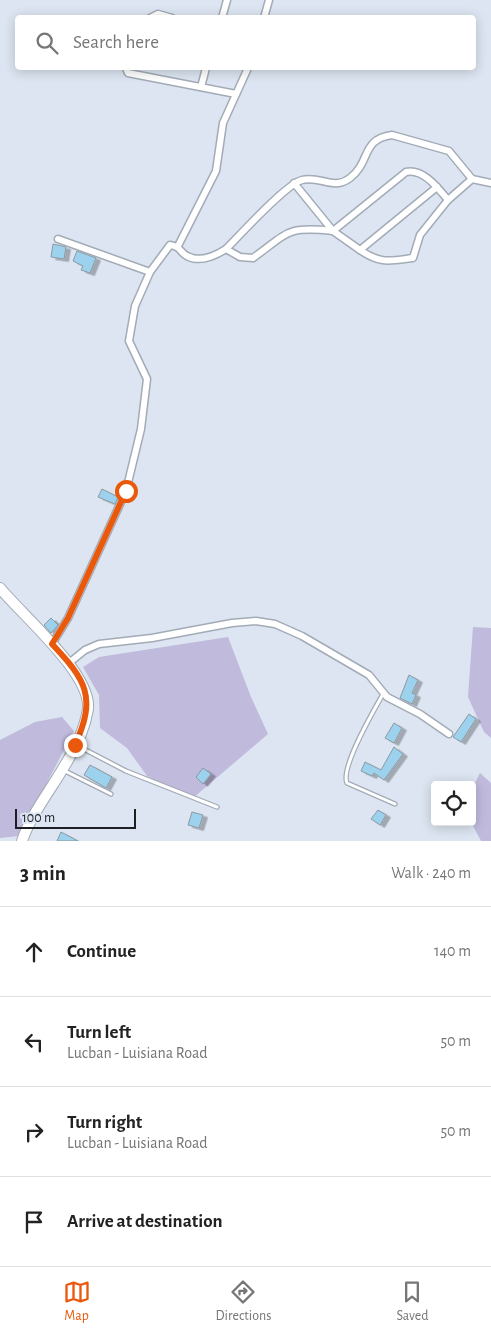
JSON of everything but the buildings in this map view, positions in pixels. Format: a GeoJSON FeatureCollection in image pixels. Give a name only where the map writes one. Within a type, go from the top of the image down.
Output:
{"type":"FeatureCollection","features":[{"type":"Feature","properties":{"kind":"main road"},"geometry":{"type":"LineString","coordinates":[[0,588],[69,663],[85,690],[88,707],[75,745],[22,841]]}},
{"type":"Feature","properties":{"kind":"street"},"geometry":{"type":"LineString","coordinates":[[223,15],[226,0]]}},
{"type":"Feature","properties":{"kind":"street"},"geometry":{"type":"LineString","coordinates":[[265,15],[269,0]]}},
{"type":"Feature","properties":{"kind":"street"},"geometry":{"type":"LineString","coordinates":[[127,70],[128,73],[236,94]]}},
{"type":"Feature","properties":{"kind":"street"},"geometry":{"type":"LineString","coordinates":[[201,87],[205,70]]}},
{"type":"Feature","properties":{"kind":"street"},"geometry":{"type":"LineString","coordinates":[[178,246],[216,171],[223,123],[247,70]]}},
{"type":"Feature","properties":{"kind":"street"},"geometry":{"type":"LineString","coordinates":[[52,644],[68,618],[126,491],[141,429],[147,379],[129,341],[135,306],[150,272],[170,245],[178,246],[186,256],[201,258],[217,255],[226,249],[294,183],[304,179],[336,185],[349,179],[362,165],[372,142],[376,138],[392,135],[448,151],[472,179],[491,183]]}},
{"type":"Feature","properties":{"kind":"street"},"geometry":{"type":"LineString","coordinates":[[226,249],[240,257],[253,258],[286,232],[308,228],[333,231],[406,172],[413,170],[420,173],[437,187],[448,200]]}},
{"type":"Feature","properties":{"kind":"street"},"geometry":{"type":"LineString","coordinates":[[294,183],[333,231],[374,260],[384,262],[413,258],[420,235],[448,200],[472,179]]}},
{"type":"Feature","properties":{"kind":"street"},"geometry":{"type":"LineString","coordinates":[[360,250],[437,187]]}},
{"type":"Feature","properties":{"kind":"street"},"geometry":{"type":"LineString","coordinates":[[58,239],[150,272]]}},
{"type":"Feature","properties":{"kind":"street"},"geometry":{"type":"LineString","coordinates":[[69,663],[85,650],[99,644],[152,638],[232,623],[256,621],[275,624],[302,636],[369,675],[376,681],[383,693],[449,734]]}},
{"type":"Feature","properties":{"kind":"lane"},"geometry":{"type":"LineString","coordinates":[[383,693],[355,749],[346,771],[345,779],[347,784],[395,804]]}},
{"type":"Feature","properties":{"kind":"lane"},"geometry":{"type":"LineString","coordinates":[[75,745],[126,771],[217,807]]}},
{"type":"Feature","properties":{"kind":"lane"},"geometry":{"type":"LineString","coordinates":[[62,770],[111,794]]}},
{"type":"Feature","properties":{"kind":"shaded area"},"geometry":{"type":"Polygon","coordinates":[[[473,627],[491,628],[491,738],[484,732],[468,697],[473,627]]]}},
{"type":"Feature","properties":{"kind":"shaded area"},"geometry":{"type":"Polygon","coordinates":[[[228,637],[251,697],[268,734],[193,798],[147,776],[127,748],[100,728],[99,695],[83,667],[99,657],[228,637]]]}},
{"type":"Feature","properties":{"kind":"shaded area"},"geometry":{"type":"Polygon","coordinates":[[[62,717],[74,731],[19,836],[0,838],[0,740],[35,722],[62,717]]]}},
{"type":"Feature","properties":{"kind":"shaded area"},"geometry":{"type":"Polygon","coordinates":[[[480,773],[491,783],[491,841],[481,841],[473,826],[476,826],[476,781],[480,773]]]}},
{"type":"Feature","properties":{"kind":"route"},"geometry":{"type":"LineString","coordinates":[[75,745],[88,707],[85,690],[77,674],[52,644],[68,618],[126,491]]}}]}
